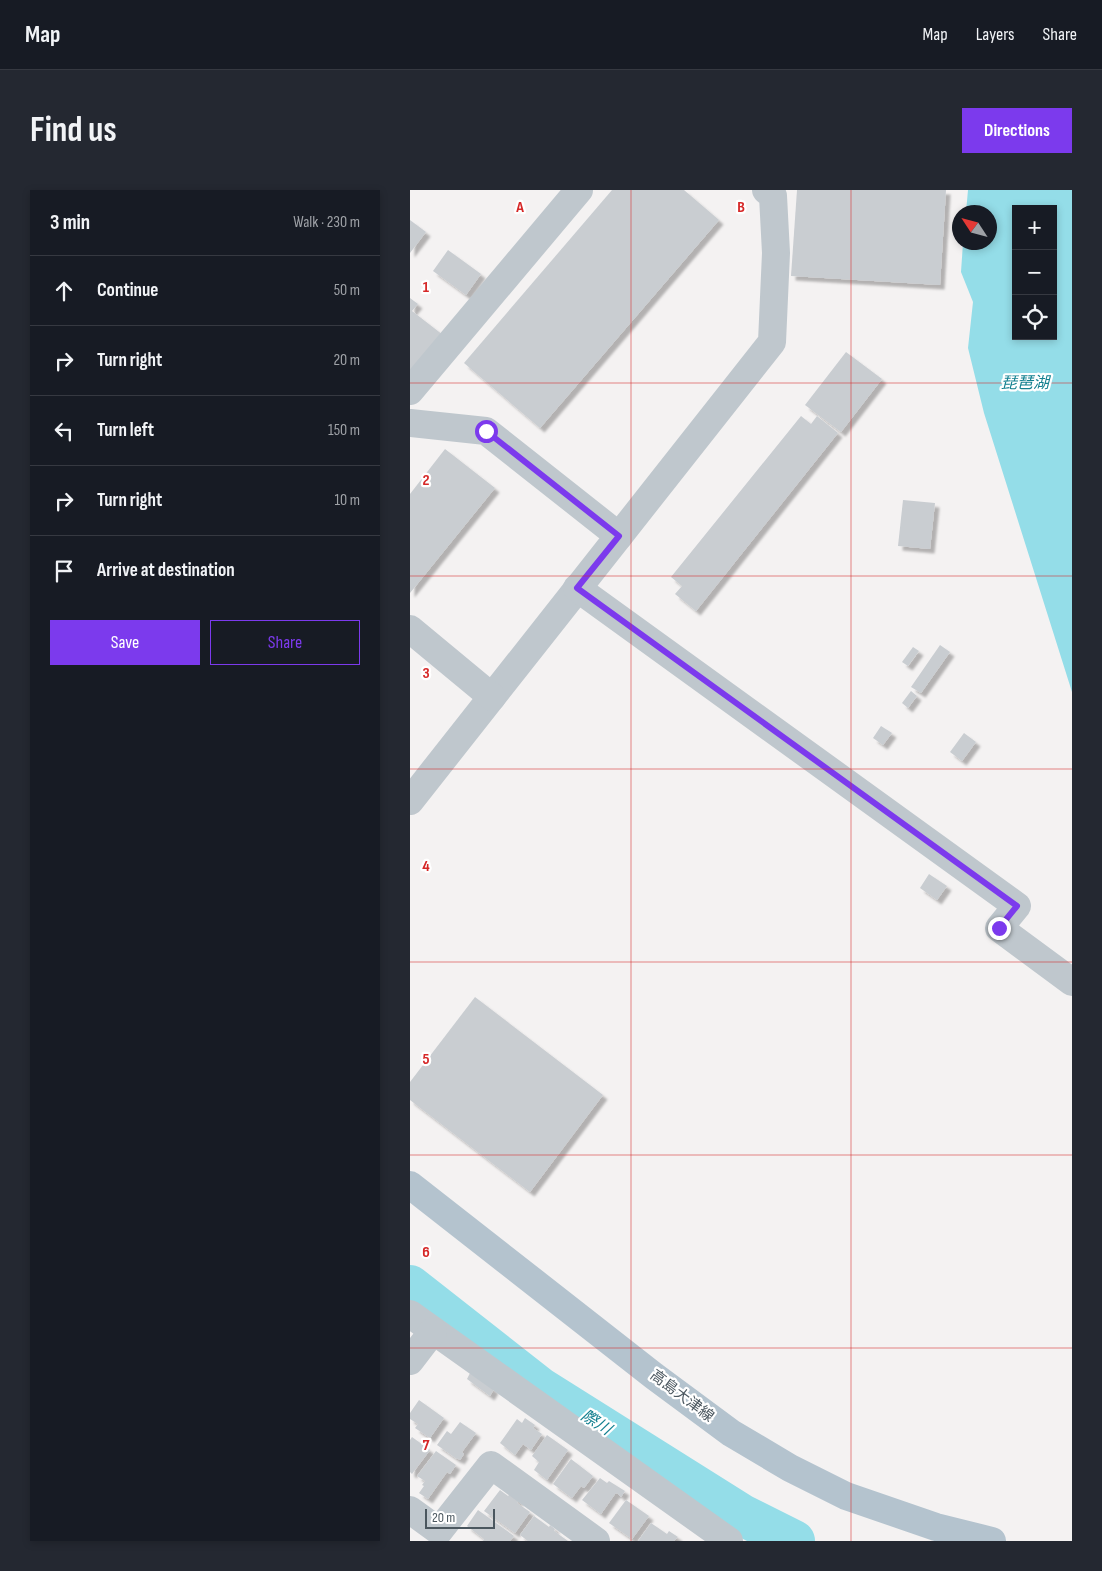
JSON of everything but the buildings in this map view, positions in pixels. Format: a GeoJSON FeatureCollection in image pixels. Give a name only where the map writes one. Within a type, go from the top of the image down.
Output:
{"type":"FeatureCollection","features":[{"type":"Feature","properties":{"kind":"main road","name":"高島大津線"},"geometry":{"type":"LineString","coordinates":[[410,1185],[654,1376],[731,1433],[790,1468],[846,1496],[936,1527],[992,1541]]}},
{"type":"Feature","properties":{"kind":"street"},"geometry":{"type":"LineString","coordinates":[[410,391],[579,190]]}},
{"type":"Feature","properties":{"kind":"street"},"geometry":{"type":"LineString","coordinates":[[410,801],[772,342],[776,253],[773,196],[766,190]]}},
{"type":"Feature","properties":{"kind":"street"},"geometry":{"type":"LineString","coordinates":[[410,423],[486,431],[619,536]]}},
{"type":"Feature","properties":{"kind":"street"},"geometry":{"type":"LineString","coordinates":[[577,588],[1017,906],[999,928],[1072,982]]}},
{"type":"Feature","properties":{"kind":"street"},"geometry":{"type":"LineString","coordinates":[[410,629],[492,697]]}},
{"type":"Feature","properties":{"kind":"street"},"geometry":{"type":"LineString","coordinates":[[410,1314],[729,1541]]}},
{"type":"Feature","properties":{"kind":"street"},"geometry":{"type":"LineString","coordinates":[[410,1362],[433,1331]]}},
{"type":"Feature","properties":{"kind":"street"},"geometry":{"type":"LineString","coordinates":[[410,1510],[446,1536],[491,1465],[596,1541]]}},
{"type":"Feature","properties":{"kind":"water","name":"琵琶湖"},"geometry":{"type":"Polygon","coordinates":[[[968,190],[1072,190],[1072,692],[984,413],[968,348],[973,302],[961,272],[963,250],[997,250],[997,205],[967,205],[968,190]]]}},
{"type":"Feature","properties":{"kind":"waterway","name":"際川"},"geometry":{"type":"LineString","coordinates":[[410,1286],[540,1388],[742,1515],[794,1541]]}},
{"type":"Feature","properties":{"kind":"route"},"geometry":{"type":"LineString","coordinates":[[486,431],[619,536],[577,588],[1017,906],[999,928]]}}]}
